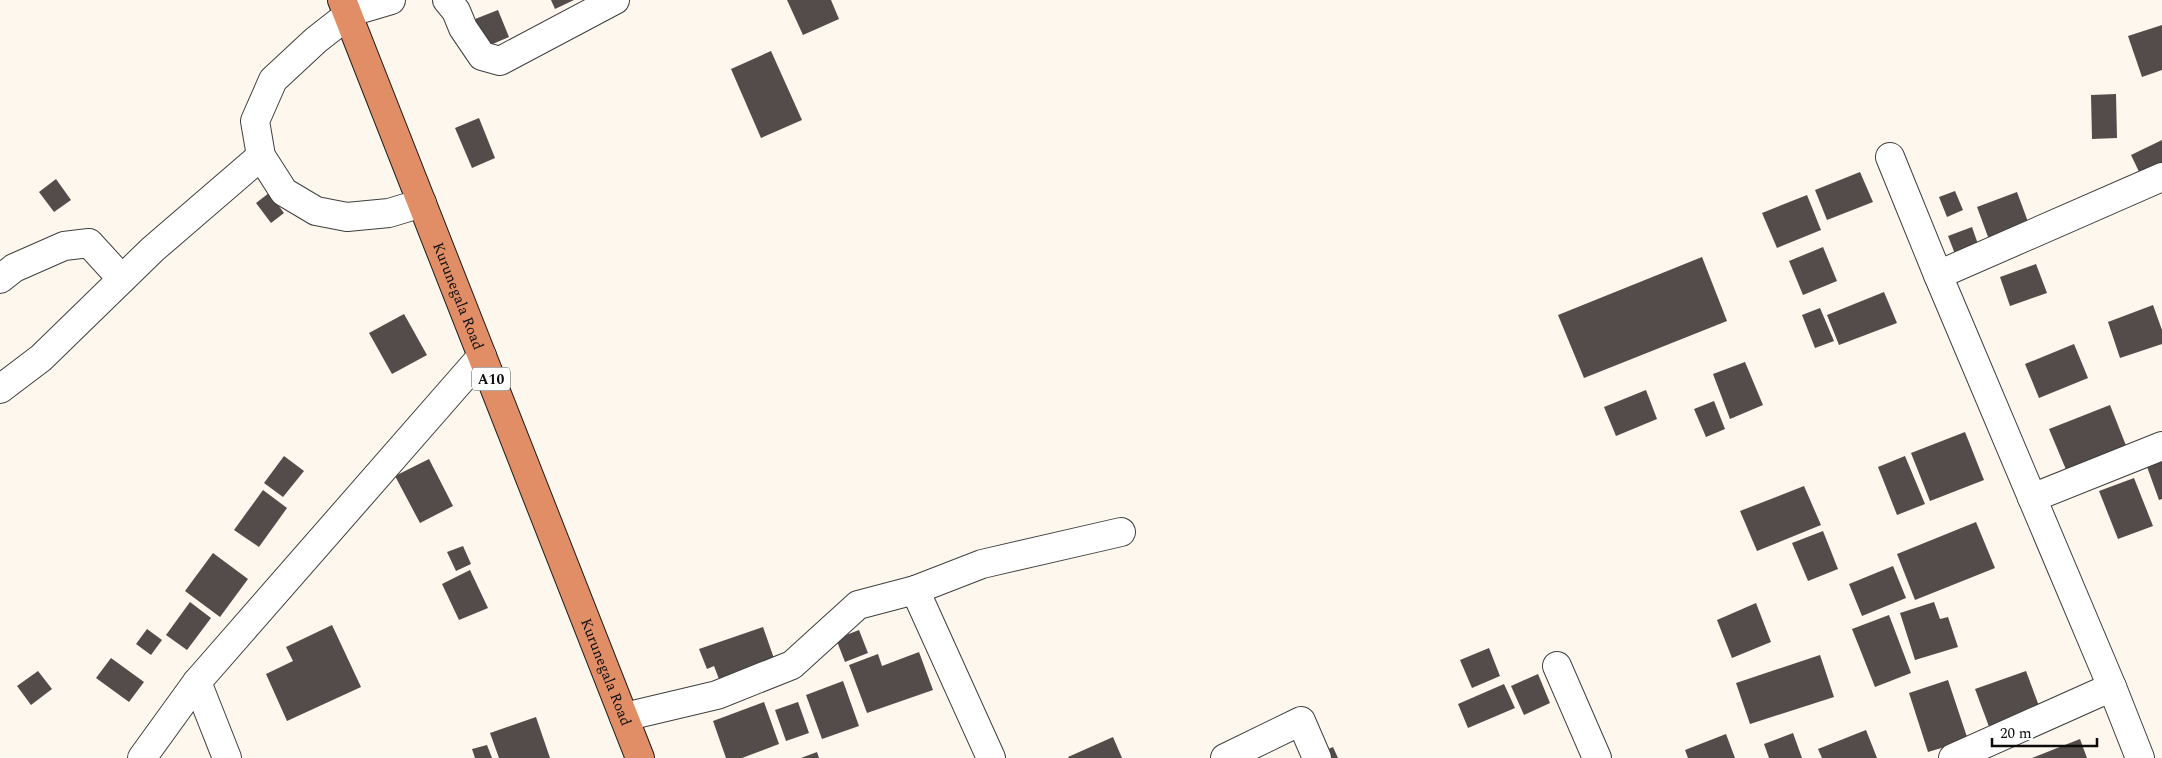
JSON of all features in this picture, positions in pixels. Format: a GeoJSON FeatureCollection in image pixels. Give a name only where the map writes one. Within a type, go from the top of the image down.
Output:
{"type":"FeatureCollection","features":[{"type":"Feature","properties":{"kind":"highway","name":"Kurunegala Road"},"geometry":{"type":"LineString","coordinates":[[346,9],[640,758]]}},
{"type":"Feature","properties":{"kind":"street"},"geometry":{"type":"LineString","coordinates":[[391,0],[346,9],[274,80],[254,121],[261,156],[284,192],[316,211],[347,217],[389,214],[422,203]]}},
{"type":"Feature","properties":{"kind":"street"},"geometry":{"type":"LineString","coordinates":[[447,0],[456,11],[463,28],[482,56],[500,61],[615,0]]}},
{"type":"Feature","properties":{"kind":"street"},"geometry":{"type":"LineString","coordinates":[[0,389],[41,358],[153,249],[261,156]]}},
{"type":"Feature","properties":{"kind":"street"},"geometry":{"type":"LineString","coordinates":[[1890,158],[2112,686],[2140,758]]}},
{"type":"Feature","properties":{"kind":"street"},"geometry":{"type":"LineString","coordinates":[[1938,275],[2162,177]]}},
{"type":"Feature","properties":{"kind":"street"},"geometry":{"type":"LineString","coordinates":[[0,279],[14,268],[64,246],[89,243],[122,279]]}},
{"type":"Feature","properties":{"kind":"street"},"geometry":{"type":"LineString","coordinates":[[142,758],[197,682],[482,356]]}},
{"type":"Feature","properties":{"kind":"street"},"geometry":{"type":"LineString","coordinates":[[2032,498],[2162,446]]}},
{"type":"Feature","properties":{"kind":"street"},"geometry":{"type":"LineString","coordinates":[[624,717],[717,695],[792,665],[858,605],[915,590],[982,564],[1121,532]]}},
{"type":"Feature","properties":{"kind":"street"},"geometry":{"type":"LineString","coordinates":[[915,590],[991,758]]}},
{"type":"Feature","properties":{"kind":"street"},"geometry":{"type":"LineString","coordinates":[[1557,666],[1597,758]]}},
{"type":"Feature","properties":{"kind":"street"},"geometry":{"type":"LineString","coordinates":[[197,682],[227,758]]}},
{"type":"Feature","properties":{"kind":"street"},"geometry":{"type":"LineString","coordinates":[[1953,758],[2112,686]]}},
{"type":"Feature","properties":{"kind":"street"},"geometry":{"type":"LineString","coordinates":[[1225,758],[1301,721],[1317,758]]}},
{"type":"Feature","properties":{"kind":"building"},"geometry":{"type":"Polygon","coordinates":[[[551,0],[574,0],[555,9],[551,0]]]}},
{"type":"Feature","properties":{"kind":"building"},"geometry":{"type":"Polygon","coordinates":[[[787,0],[831,0],[839,19],[803,35],[787,0]]]}},
{"type":"Feature","properties":{"kind":"building"},"geometry":{"type":"Polygon","coordinates":[[[498,10],[509,37],[481,49],[470,21],[498,10]]]}},
{"type":"Feature","properties":{"kind":"building"},"geometry":{"type":"Polygon","coordinates":[[[2162,25],[2162,70],[2142,77],[2128,36],[2162,25]]]}},
{"type":"Feature","properties":{"kind":"building"},"geometry":{"type":"Polygon","coordinates":[[[771,51],[802,120],[761,138],[731,69],[771,51]]]}},
{"type":"Feature","properties":{"kind":"building"},"geometry":{"type":"Polygon","coordinates":[[[2116,94],[2117,138],[2092,139],[2091,95],[2116,94]]]}},
{"type":"Feature","properties":{"kind":"building"},"geometry":{"type":"Polygon","coordinates":[[[479,118],[495,158],[472,168],[455,128],[479,118]]]}},
{"type":"Feature","properties":{"kind":"building"},"geometry":{"type":"Polygon","coordinates":[[[2162,140],[2162,168],[2142,178],[2131,155],[2162,140]]]}},
{"type":"Feature","properties":{"kind":"building"},"geometry":{"type":"Polygon","coordinates":[[[1860,172],[1873,202],[1827,220],[1815,190],[1860,172]]]}},
{"type":"Feature","properties":{"kind":"building"},"geometry":{"type":"Polygon","coordinates":[[[56,179],[71,200],[54,212],[39,192],[56,179]]]}},
{"type":"Feature","properties":{"kind":"building"},"geometry":{"type":"Polygon","coordinates":[[[1955,191],[1963,210],[1947,217],[1939,197],[1955,191]]]}},
{"type":"Feature","properties":{"kind":"building"},"geometry":{"type":"Polygon","coordinates":[[[2017,192],[2031,230],[1991,245],[1977,207],[2017,192]]]}},
{"type":"Feature","properties":{"kind":"building"},"geometry":{"type":"Polygon","coordinates":[[[269,193],[284,213],[271,223],[256,203],[269,193]]]}},
{"type":"Feature","properties":{"kind":"building"},"geometry":{"type":"Polygon","coordinates":[[[1807,195],[1821,230],[1777,248],[1762,213],[1807,195]]]}},
{"type":"Feature","properties":{"kind":"building"},"geometry":{"type":"Polygon","coordinates":[[[1972,227],[1980,250],[1957,259],[1948,236],[1972,227]]]}},
{"type":"Feature","properties":{"kind":"building"},"geometry":{"type":"Polygon","coordinates":[[[1823,247],[1837,281],[1803,295],[1789,261],[1823,247]]]}},
{"type":"Feature","properties":{"kind":"building"},"geometry":{"type":"Polygon","coordinates":[[[1702,257],[1727,321],[1584,378],[1558,315],[1702,257]]]}},
{"type":"Feature","properties":{"kind":"building"},"geometry":{"type":"Polygon","coordinates":[[[2036,264],[2047,293],[2010,306],[2000,277],[2036,264]]]}},
{"type":"Feature","properties":{"kind":"building"},"geometry":{"type":"Polygon","coordinates":[[[1884,292],[1897,323],[1839,345],[1827,315],[1884,292]]]}},
{"type":"Feature","properties":{"kind":"building"},"geometry":{"type":"Polygon","coordinates":[[[2153,305],[2162,330],[2162,344],[2120,358],[2108,322],[2153,305]]]}},
{"type":"Feature","properties":{"kind":"building"},"geometry":{"type":"Polygon","coordinates":[[[1820,308],[1834,341],[1815,348],[1802,315],[1820,308]]]}},
{"type":"Feature","properties":{"kind":"building"},"geometry":{"type":"Polygon","coordinates":[[[404,314],[427,355],[392,374],[369,333],[404,314]]]}},
{"type":"Feature","properties":{"kind":"building"},"geometry":{"type":"Polygon","coordinates":[[[2074,344],[2088,378],[2039,398],[2025,364],[2074,344]]]}},
{"type":"Feature","properties":{"kind":"building"},"geometry":{"type":"Polygon","coordinates":[[[1745,362],[1763,405],[1730,419],[1713,374],[1745,362]]]}},
{"type":"Feature","properties":{"kind":"building"},"geometry":{"type":"Polygon","coordinates":[[[1646,390],[1657,419],[1616,436],[1604,407],[1646,390]]]}},
{"type":"Feature","properties":{"kind":"building"},"geometry":{"type":"Polygon","coordinates":[[[1714,401],[1725,429],[1706,437],[1694,409],[1714,401]]]}},
{"type":"Feature","properties":{"kind":"building"},"geometry":{"type":"Polygon","coordinates":[[[2110,405],[2127,448],[2067,472],[2049,429],[2110,405]]]}},
{"type":"Feature","properties":{"kind":"building"},"geometry":{"type":"Polygon","coordinates":[[[1965,432],[1984,480],[1930,501],[1911,453],[1965,432]]]}},
{"type":"Feature","properties":{"kind":"building"},"geometry":{"type":"Polygon","coordinates":[[[284,456],[304,471],[283,497],[264,483],[284,456]]]}},
{"type":"Feature","properties":{"kind":"building"},"geometry":{"type":"Polygon","coordinates":[[[1905,456],[1925,504],[1897,515],[1878,467],[1905,456]]]}},
{"type":"Feature","properties":{"kind":"building"},"geometry":{"type":"Polygon","coordinates":[[[2162,458],[2162,499],[2159,500],[2146,464],[2162,458]]]}},
{"type":"Feature","properties":{"kind":"building"},"geometry":{"type":"Polygon","coordinates":[[[429,459],[453,506],[420,523],[395,476],[429,459]]]}},
{"type":"Feature","properties":{"kind":"building"},"geometry":{"type":"Polygon","coordinates":[[[2134,478],[2153,526],[2118,539],[2099,491],[2134,478]]]}},
{"type":"Feature","properties":{"kind":"building"},"geometry":{"type":"Polygon","coordinates":[[[1804,486],[1821,525],[1757,551],[1740,511],[1804,486]]]}},
{"type":"Feature","properties":{"kind":"building"},"geometry":{"type":"Polygon","coordinates":[[[263,490],[287,508],[259,547],[234,530],[263,490]]]}},
{"type":"Feature","properties":{"kind":"building"},"geometry":{"type":"Polygon","coordinates":[[[1976,522],[1995,568],[1915,600],[1897,554],[1976,522]]]}},
{"type":"Feature","properties":{"kind":"building"},"geometry":{"type":"Polygon","coordinates":[[[1823,531],[1838,569],[1808,581],[1792,543],[1823,531]]]}},
{"type":"Feature","properties":{"kind":"building"},"geometry":{"type":"Polygon","coordinates":[[[463,546],[471,564],[456,571],[447,552],[463,546]]]}},
{"type":"Feature","properties":{"kind":"building"},"geometry":{"type":"Polygon","coordinates":[[[213,553],[248,579],[220,617],[185,591],[213,553]]]}},
{"type":"Feature","properties":{"kind":"building"},"geometry":{"type":"Polygon","coordinates":[[[1893,566],[1906,598],[1862,616],[1849,584],[1893,566]]]}},
{"type":"Feature","properties":{"kind":"building"},"geometry":{"type":"Polygon","coordinates":[[[470,570],[488,608],[459,620],[442,584],[470,570]]]}},
{"type":"Feature","properties":{"kind":"building"},"geometry":{"type":"Polygon","coordinates":[[[190,602],[211,618],[187,650],[166,635],[190,602]]]}},
{"type":"Feature","properties":{"kind":"building"},"geometry":{"type":"Polygon","coordinates":[[[1934,602],[1940,619],[1948,617],[1958,647],[1915,660],[1900,613],[1934,602]]]}},
{"type":"Feature","properties":{"kind":"building"},"geometry":{"type":"Polygon","coordinates":[[[1756,603],[1771,642],[1732,658],[1717,620],[1756,603]]]}},
{"type":"Feature","properties":{"kind":"building"},"geometry":{"type":"Polygon","coordinates":[[[1889,615],[1911,673],[1875,687],[1852,629],[1889,615]]]}},
{"type":"Feature","properties":{"kind":"building"},"geometry":{"type":"Polygon","coordinates":[[[332,625],[361,687],[287,721],[266,674],[293,661],[286,647],[332,625]]]}},
{"type":"Feature","properties":{"kind":"building"},"geometry":{"type":"Polygon","coordinates":[[[763,627],[777,667],[722,687],[714,666],[707,669],[699,649],[763,627]]]}},
{"type":"Feature","properties":{"kind":"building"},"geometry":{"type":"Polygon","coordinates":[[[147,629],[162,640],[151,655],[136,644],[147,629]]]}},
{"type":"Feature","properties":{"kind":"building"},"geometry":{"type":"Polygon","coordinates":[[[859,630],[868,653],[845,662],[836,639],[859,630]]]}},
{"type":"Feature","properties":{"kind":"building"},"geometry":{"type":"Polygon","coordinates":[[[1489,648],[1500,676],[1472,688],[1460,660],[1489,648]]]}},
{"type":"Feature","properties":{"kind":"building"},"geometry":{"type":"Polygon","coordinates":[[[919,652],[933,690],[867,713],[849,665],[878,654],[882,666],[919,652]]]}},
{"type":"Feature","properties":{"kind":"building"},"geometry":{"type":"Polygon","coordinates":[[[1820,655],[1834,697],[1750,724],[1736,683],[1820,655]]]}},
{"type":"Feature","properties":{"kind":"building"},"geometry":{"type":"Polygon","coordinates":[[[111,658],[144,682],[129,702],[96,678],[111,658]]]}},
{"type":"Feature","properties":{"kind":"building"},"geometry":{"type":"Polygon","coordinates":[[[38,671],[52,689],[31,705],[17,686],[38,671]]]}},
{"type":"Feature","properties":{"kind":"building"},"geometry":{"type":"Polygon","coordinates":[[[2026,671],[2042,714],[1991,732],[1975,689],[2026,671]]]}},
{"type":"Feature","properties":{"kind":"building"},"geometry":{"type":"Polygon","coordinates":[[[1538,674],[1550,703],[1524,715],[1511,686],[1538,674]]]}},
{"type":"Feature","properties":{"kind":"building"},"geometry":{"type":"Polygon","coordinates":[[[1948,680],[1968,740],[1928,752],[1909,693],[1948,680]]]}},
{"type":"Feature","properties":{"kind":"building"},"geometry":{"type":"Polygon","coordinates":[[[843,681],[859,726],[822,739],[806,695],[843,681]]]}},
{"type":"Feature","properties":{"kind":"building"},"geometry":{"type":"Polygon","coordinates":[[[1504,684],[1515,708],[1468,728],[1458,704],[1504,684]]]}},
{"type":"Feature","properties":{"kind":"building"},"geometry":{"type":"Polygon","coordinates":[[[764,702],[779,744],[742,758],[726,758],[713,721],[764,702]]]}},
{"type":"Feature","properties":{"kind":"building"},"geometry":{"type":"Polygon","coordinates":[[[798,702],[809,733],[786,741],[775,710],[798,702]]]}},
{"type":"Feature","properties":{"kind":"building"},"geometry":{"type":"Polygon","coordinates":[[[536,717],[550,758],[499,758],[490,733],[536,717]]]}},
{"type":"Feature","properties":{"kind":"building"},"geometry":{"type":"Polygon","coordinates":[[[1866,730],[1877,758],[1822,758],[1818,749],[1866,730]]]}},
{"type":"Feature","properties":{"kind":"building"},"geometry":{"type":"Polygon","coordinates":[[[1793,733],[1802,758],[1769,758],[1764,744],[1793,733]]]}},
{"type":"Feature","properties":{"kind":"building"},"geometry":{"type":"Polygon","coordinates":[[[1726,734],[1735,758],[1688,758],[1685,750],[1726,734]]]}},
{"type":"Feature","properties":{"kind":"building"},"geometry":{"type":"Polygon","coordinates":[[[1113,737],[1122,758],[1068,757],[1113,737]]]}},
{"type":"Feature","properties":{"kind":"building"},"geometry":{"type":"Polygon","coordinates":[[[2080,739],[2087,758],[2032,758],[2080,739]]]}},
{"type":"Feature","properties":{"kind":"building"},"geometry":{"type":"Polygon","coordinates":[[[487,745],[492,758],[475,758],[472,749],[487,745]]]}},
{"type":"Feature","properties":{"kind":"building"},"geometry":{"type":"Polygon","coordinates":[[[1333,747],[1338,758],[1321,758],[1319,753],[1333,747]]]}},
{"type":"Feature","properties":{"kind":"building"},"geometry":{"type":"Polygon","coordinates":[[[817,752],[819,758],[801,758],[817,752]]]}}]}
